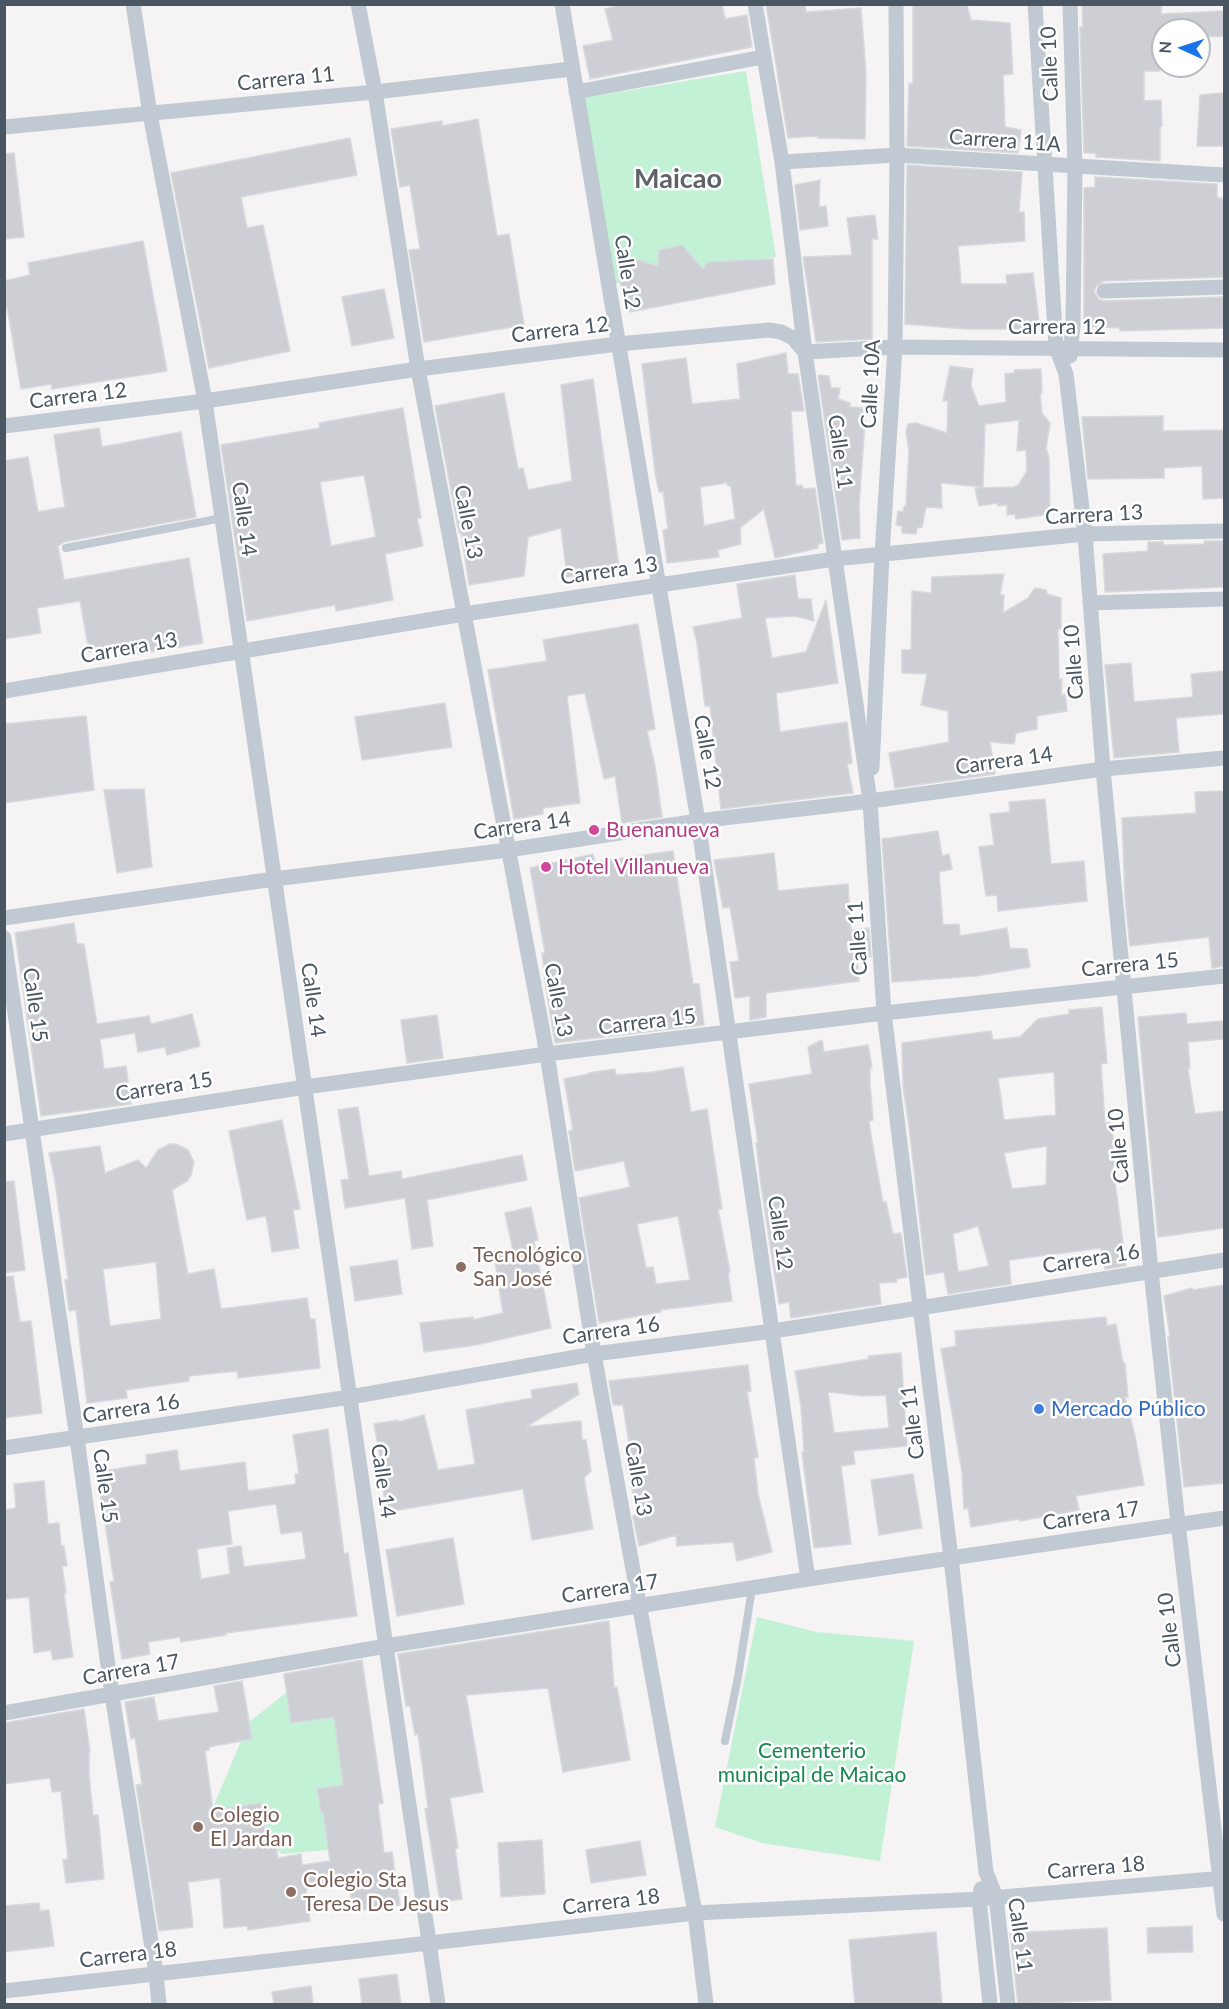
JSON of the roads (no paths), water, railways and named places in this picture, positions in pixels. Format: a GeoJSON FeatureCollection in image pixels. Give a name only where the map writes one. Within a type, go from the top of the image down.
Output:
{"type":"FeatureCollection","features":[{"type":"Feature","properties":{"kind":"street","name":"Calle 14"},"geometry":{"type":"LineString","coordinates":[[133,4],[150,114],[205,401],[438,2004]]}},
{"type":"Feature","properties":{"kind":"street","name":"Calle 13"},"geometry":{"type":"LineString","coordinates":[[358,4],[375,92],[418,369],[547,1054],[594,1354],[695,1913],[706,2004]]}},
{"type":"Feature","properties":{"kind":"street","name":"Calle 12"},"geometry":{"type":"LineString","coordinates":[[562,4],[698,821],[808,1580]]}},
{"type":"Feature","properties":{"kind":"street","name":"Calle 11"},"geometry":{"type":"LineString","coordinates":[[755,4],[782,162],[805,352],[870,801],[884,1013],[951,1558],[986,1872],[996,1898],[1008,2004]]}},
{"type":"Feature","properties":{"kind":"street","name":"Calle 10A"},"geometry":{"type":"LineString","coordinates":[[870,801],[895,347],[896,4]]}},
{"type":"Feature","properties":{"kind":"street","name":"Calle 10"},"geometry":{"type":"LineString","coordinates":[[1035,4],[1056,348],[1066,374],[1085,534],[1103,768],[1151,1271],[1178,1523],[1223,1878],[1224,1914]]}},
{"type":"Feature","properties":{"kind":"street","name":"Calle 10"},"geometry":{"type":"LineString","coordinates":[[1066,374],[1072,347],[1075,167],[1070,4]]}},
{"type":"Feature","properties":{"kind":"street"},"geometry":{"type":"LineString","coordinates":[[576,92],[763,57]]}},
{"type":"Feature","properties":{"kind":"street","name":"Carrera 11"},"geometry":{"type":"LineString","coordinates":[[4,127],[375,92],[571,69]]}},
{"type":"Feature","properties":{"kind":"street","name":"Carrera 11A"},"geometry":{"type":"LineString","coordinates":[[782,162],[897,155],[1224,175]]}},
{"type":"Feature","properties":{"kind":"street"},"geometry":{"type":"LineString","coordinates":[[1104,291],[1224,287]]}},
{"type":"Feature","properties":{"kind":"street","name":"Carrera 12"},"geometry":{"type":"LineString","coordinates":[[4,426],[205,401],[418,369],[618,344],[769,330],[781,332],[793,338],[805,352],[895,347],[1224,350]]}},
{"type":"Feature","properties":{"kind":"street","name":"Carrera 13"},"geometry":{"type":"LineString","coordinates":[[4,691],[464,614],[834,559],[1085,534],[1224,531]]}},
{"type":"Feature","properties":{"kind":"street"},"geometry":{"type":"LineString","coordinates":[[1090,603],[1224,599]]}},
{"type":"Feature","properties":{"kind":"street","name":"Carrera 14"},"geometry":{"type":"LineString","coordinates":[[4,918],[274,879],[508,850],[698,821],[870,801],[1103,768],[1224,758]]}},
{"type":"Feature","properties":{"kind":"street","name":"Calle 15"},"geometry":{"type":"LineString","coordinates":[[4,938],[78,1438],[112,1695],[156,1972],[159,2004]]}},
{"type":"Feature","properties":{"kind":"street","name":"Carrera 15"},"geometry":{"type":"LineString","coordinates":[[4,1134],[304,1087],[547,1054],[730,1034],[884,1013],[1224,976]]}},
{"type":"Feature","properties":{"kind":"street","name":"Carrera 16"},"geometry":{"type":"LineString","coordinates":[[4,1448],[350,1396],[594,1354],[773,1331],[1224,1260]]}},
{"type":"Feature","properties":{"kind":"street","name":"Carrera 17"},"geometry":{"type":"LineString","coordinates":[[4,1713],[386,1646],[752,1588],[1178,1523],[1224,1518]]}},
{"type":"Feature","properties":{"kind":"street","name":"Calle 11"},"geometry":{"type":"LineString","coordinates":[[986,1872],[978,1899],[990,2004]]}},
{"type":"Feature","properties":{"kind":"street","name":"Carrera 18"},"geometry":{"type":"LineString","coordinates":[[4,1991],[156,1972],[429,1944],[695,1913],[996,1898],[1223,1878]]}},
{"type":"Feature","properties":{"kind":"lane"},"geometry":{"type":"LineString","coordinates":[[66,548],[222,518]]}},
{"type":"Feature","properties":{"kind":"lane"},"geometry":{"type":"LineString","coordinates":[[725,1741],[752,1588]]}},
{"type":"Feature","properties":{"kind":"place","name":"Buenanueva"},"geometry":{"type":"Point","coordinates":[594,830]}},
{"type":"Feature","properties":{"kind":"place","name":"Hotel Villanueva"},"geometry":{"type":"Point","coordinates":[546,867]}},
{"type":"Feature","properties":{"kind":"place","name":"Tecnológico San José"},"geometry":{"type":"Point","coordinates":[461,1267]}},
{"type":"Feature","properties":{"kind":"place","name":"Mercado Público"},"geometry":{"type":"Point","coordinates":[1039,1409]}},
{"type":"Feature","properties":{"kind":"place","name":"Colegio El Jardan"},"geometry":{"type":"Point","coordinates":[198,1827]}},
{"type":"Feature","properties":{"kind":"place","name":"Colegio Sta Teresa De Jesus"},"geometry":{"type":"Point","coordinates":[291,1892]}},
{"type":"Feature","properties":{"kind":"district","name":"Maicao"},"geometry":{"type":"Point","coordinates":[678,179]}},
{"type":"Feature","properties":{"kind":"park label","name":"Cementerio municipal de Maicao"},"geometry":{"type":"Point","coordinates":[812,1763]}}]}
